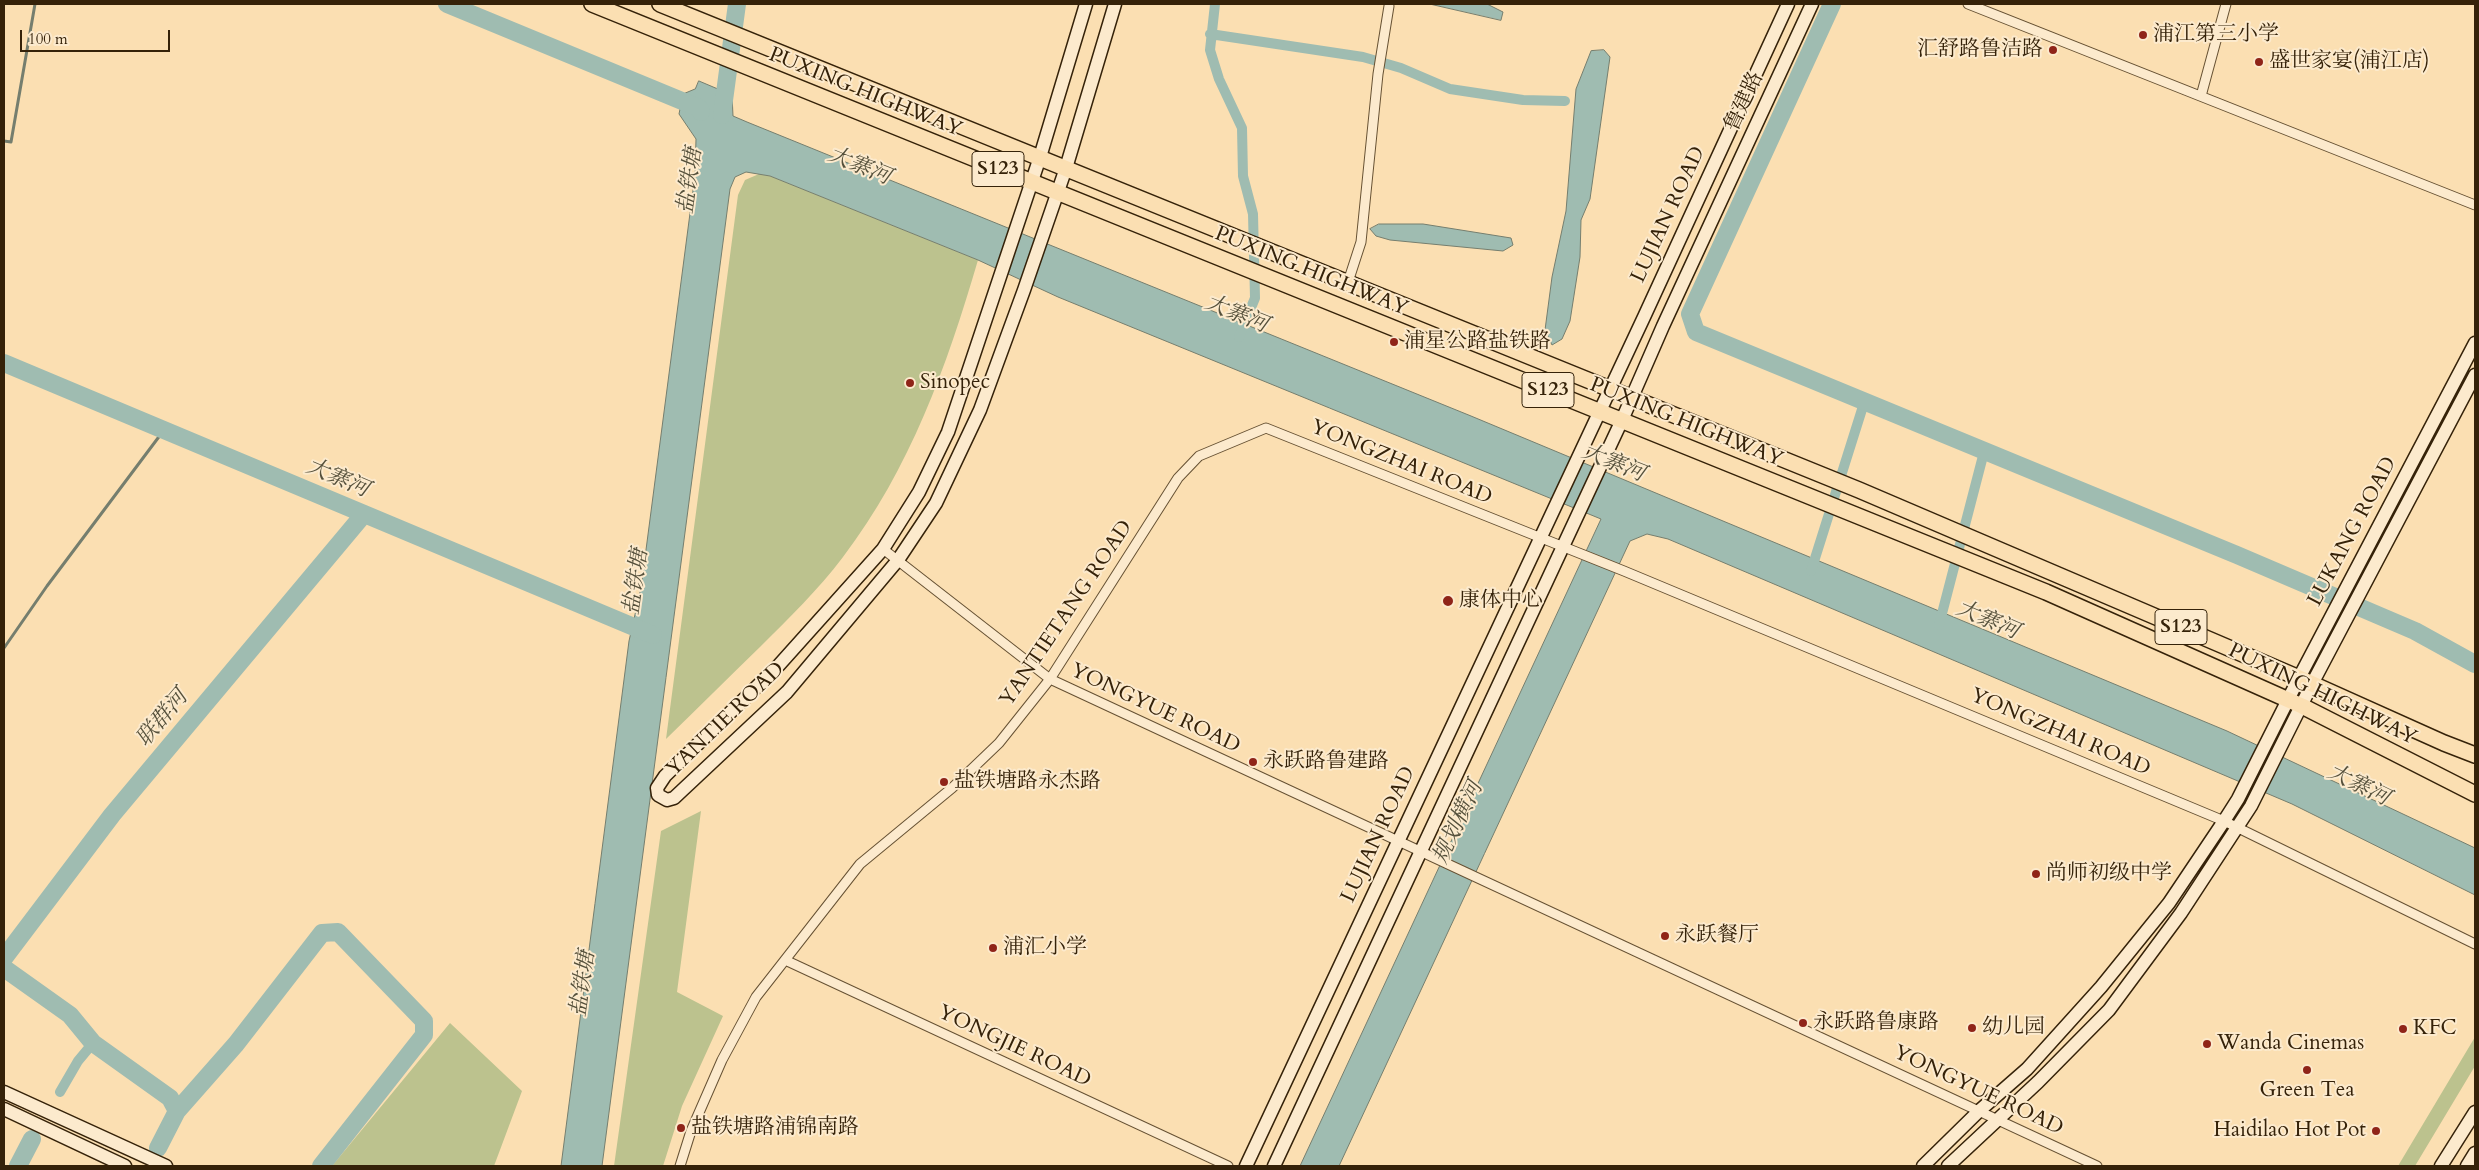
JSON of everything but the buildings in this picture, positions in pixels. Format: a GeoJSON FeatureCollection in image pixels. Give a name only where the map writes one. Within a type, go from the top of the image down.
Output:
{"type":"FeatureCollection","features":[{"type":"Feature","properties":{"kind":"main road","name":"PUXING HIGHWAY"},"geometry":{"type":"LineString","coordinates":[[592,4],[2046,592],[2296,703],[2475,794]]}},
{"type":"Feature","properties":{"kind":"main road","name":"PUXING HIGHWAY"},"geometry":{"type":"LineString","coordinates":[[660,4],[1833,479],[2475,755]]}},
{"type":"Feature","properties":{"kind":"street","name":"YANTIE ROAD"},"geometry":{"type":"LineString","coordinates":[[1086,4],[1032,182],[948,432],[919,492],[883,549],[779,665],[665,776],[657,788],[658,795],[667,800],[674,798],[787,692],[898,560],[936,503],[966,441],[1024,290],[1066,168],[1115,4]]}},
{"type":"Feature","properties":{"kind":"street","name":"LUJIAN ROAD"},"geometry":{"type":"LineString","coordinates":[[1246,1166],[1600,411],[1788,4]]}},
{"type":"Feature","properties":{"kind":"street","name":"LUJIAN ROAD"},"geometry":{"type":"LineString","coordinates":[[1563,546],[1812,4]]}},
{"type":"Feature","properties":{"kind":"street"},"geometry":{"type":"LineString","coordinates":[[1968,4],[2475,205]]}},
{"type":"Feature","properties":{"kind":"street"},"geometry":{"type":"LineString","coordinates":[[2201,96],[2226,4]]}},
{"type":"Feature","properties":{"kind":"street"},"geometry":{"type":"LineString","coordinates":[[1348,282],[1361,242],[1378,74],[1389,6]]}},
{"type":"Feature","properties":{"kind":"street","name":"LUKANG ROAD"},"geometry":{"type":"LineString","coordinates":[[2238,827],[2282,747],[2296,703],[2306,681],[2475,343]]}},
{"type":"Feature","properties":{"kind":"street","name":"LUKANG ROAD"},"geometry":{"type":"LineString","coordinates":[[2306,681],[2475,375]]}},
{"type":"Feature","properties":{"kind":"street","name":"YONGZHAI ROAD"},"geometry":{"type":"LineString","coordinates":[[1226,443],[1266,428],[1563,546],[2238,827],[2475,944]]}},
{"type":"Feature","properties":{"kind":"street","name":"YANTIETANG ROAD"},"geometry":{"type":"LineString","coordinates":[[680,1166],[691,1131],[722,1060],[756,997],[860,864],[952,788],[999,743],[1050,679],[1178,478],[1198,456],[1226,443]]}},
{"type":"Feature","properties":{"kind":"street"},"geometry":{"type":"LineString","coordinates":[[1274,1166],[1563,546]]}},
{"type":"Feature","properties":{"kind":"street","name":"YONGYUE ROAD"},"geometry":{"type":"LineString","coordinates":[[883,549],[1050,679],[2097,1166]]}},
{"type":"Feature","properties":{"kind":"street","name":"LUKANG ROAD"},"geometry":{"type":"LineString","coordinates":[[2224,821],[2269,741],[2296,703]]}},
{"type":"Feature","properties":{"kind":"street"},"geometry":{"type":"LineString","coordinates":[[1923,1166],[1979,1111],[2027,1069],[2102,988],[2169,903],[2224,821]]}},
{"type":"Feature","properties":{"kind":"street"},"geometry":{"type":"LineString","coordinates":[[1948,1166],[2038,1082],[2109,1010],[2182,913],[2238,827]]}},
{"type":"Feature","properties":{"kind":"street","name":"YONGJIE ROAD"},"geometry":{"type":"LineString","coordinates":[[785,960],[1228,1166]]}},
{"type":"Feature","properties":{"kind":"street"},"geometry":{"type":"LineString","coordinates":[[4,1092],[166,1166]]}},
{"type":"Feature","properties":{"kind":"street"},"geometry":{"type":"LineString","coordinates":[[4,1109],[125,1166]]}},
{"type":"Feature","properties":{"kind":"street"},"geometry":{"type":"LineString","coordinates":[[2441,1166],[2475,1112]]}},
{"type":"Feature","properties":{"kind":"street"},"geometry":{"type":"LineString","coordinates":[[2467,1166],[2475,1153]]}},
{"type":"Feature","properties":{"kind":"green space"},"geometry":{"type":"Polygon","coordinates":[[[759,174],[770,176],[978,260],[953,339],[924,415],[888,488],[867,523],[824,581],[666,739],[738,195],[745,180],[759,174]]]}},
{"type":"Feature","properties":{"kind":"green space"},"geometry":{"type":"Polygon","coordinates":[[[701,811],[677,992],[723,1016],[682,1106],[663,1166],[614,1166],[661,831],[701,811]]]}},
{"type":"Feature","properties":{"kind":"green space"},"geometry":{"type":"Polygon","coordinates":[[[450,1023],[522,1091],[494,1166],[332,1166],[450,1023]]]}},
{"type":"Feature","properties":{"kind":"green space"},"geometry":{"type":"Polygon","coordinates":[[[2475,1037],[2475,1066],[2415,1166],[2398,1166],[2475,1037]]]}},
{"type":"Feature","properties":{"kind":"shaded area"},"geometry":{"type":"Polygon","coordinates":[[[1430,4],[1487,4],[1503,12],[1501,20],[1430,4]]]}},
{"type":"Feature","properties":{"kind":"shaded area"},"geometry":{"type":"Polygon","coordinates":[[[1604,50],[1610,57],[1590,199],[1581,220],[1580,257],[1570,321],[1562,339],[1552,345],[1545,330],[1552,277],[1566,211],[1576,89],[1591,51],[1604,50]]]}},
{"type":"Feature","properties":{"kind":"shaded area"},"geometry":{"type":"Polygon","coordinates":[[[699,81],[732,95],[733,116],[747,122],[1471,416],[2227,731],[2475,848],[2475,895],[2292,804],[1668,539],[1647,534],[1630,541],[1339,1166],[1300,1166],[1601,519],[1058,297],[978,260],[770,176],[746,172],[735,177],[730,189],[602,1166],[561,1166],[629,641],[641,588],[695,175],[696,139],[679,114],[683,94],[695,89],[699,81]]]}},
{"type":"Feature","properties":{"kind":"shaded area"},"geometry":{"type":"Polygon","coordinates":[[[1379,224],[1423,224],[1511,238],[1513,245],[1503,251],[1390,240],[1376,236],[1370,229],[1379,224]]]}},
{"type":"Feature","properties":{"kind":"waterway"},"geometry":{"type":"LineString","coordinates":[[4,141],[11,142],[35,4]]}},
{"type":"Feature","properties":{"kind":"waterway"},"geometry":{"type":"LineString","coordinates":[[447,4],[699,108],[701,112]]}},
{"type":"Feature","properties":{"kind":"waterway","name":"盐铁塘"},"geometry":{"type":"LineString","coordinates":[[722,115],[737,4]]}},
{"type":"Feature","properties":{"kind":"waterway"},"geometry":{"type":"LineString","coordinates":[[1215,4],[1210,50],[1219,79],[1242,128],[1243,176],[1253,214],[1255,298],[1239,337]]}},
{"type":"Feature","properties":{"kind":"waterway"},"geometry":{"type":"LineString","coordinates":[[1832,4],[1690,314],[1696,332],[2237,555],[2415,631],[2475,664]]}},
{"type":"Feature","properties":{"kind":"waterway"},"geometry":{"type":"LineString","coordinates":[[1210,34],[1363,57],[1401,68],[1450,89],[1523,100],[1565,101]]}},
{"type":"Feature","properties":{"kind":"waterway","name":"大寨河"},"geometry":{"type":"LineString","coordinates":[[4,363],[653,635]]}},
{"type":"Feature","properties":{"kind":"waterway"},"geometry":{"type":"LineString","coordinates":[[1811,571],[1864,403]]}},
{"type":"Feature","properties":{"kind":"waterway"},"geometry":{"type":"LineString","coordinates":[[4,648],[47,586],[164,430]]}},
{"type":"Feature","properties":{"kind":"waterway"},"geometry":{"type":"LineString","coordinates":[[1939,625],[1984,452]]}},
{"type":"Feature","properties":{"kind":"waterway","name":"联群河"},"geometry":{"type":"LineString","coordinates":[[4,958],[112,815],[364,514]]}},
{"type":"Feature","properties":{"kind":"waterway"},"geometry":{"type":"LineString","coordinates":[[177,1111],[236,1044],[322,933],[338,932],[424,1021],[424,1035],[321,1166]]}},
{"type":"Feature","properties":{"kind":"waterway"},"geometry":{"type":"LineString","coordinates":[[4,968],[70,1015],[93,1043],[170,1098],[177,1111],[158,1148]]}},
{"type":"Feature","properties":{"kind":"waterway"},"geometry":{"type":"LineString","coordinates":[[60,1092],[78,1061],[93,1043]]}},
{"type":"Feature","properties":{"kind":"waterway"},"geometry":{"type":"LineString","coordinates":[[18,1166],[32,1139]]}},
{"type":"Feature","properties":{"kind":"place","name":"浦江第三小学"},"geometry":{"type":"Point","coordinates":[2143,35]}},
{"type":"Feature","properties":{"kind":"place","name":"汇舒路鲁洁路"},"geometry":{"type":"Point","coordinates":[2053,50]}},
{"type":"Feature","properties":{"kind":"place","name":"盛世家宴(浦江店)"},"geometry":{"type":"Point","coordinates":[2259,62]}},
{"type":"Feature","properties":{"kind":"place","name":"浦星公路盐铁路"},"geometry":{"type":"Point","coordinates":[1394,342]}},
{"type":"Feature","properties":{"kind":"place","name":"Sinopec"},"geometry":{"type":"Point","coordinates":[910,383]}},
{"type":"Feature","properties":{"kind":"place","name":"康体中心"},"geometry":{"type":"Point","coordinates":[1448,601]}},
{"type":"Feature","properties":{"kind":"place","name":"永跃路鲁建路"},"geometry":{"type":"Point","coordinates":[1253,762]}},
{"type":"Feature","properties":{"kind":"place","name":"盐铁塘路永杰路"},"geometry":{"type":"Point","coordinates":[944,782]}},
{"type":"Feature","properties":{"kind":"place","name":"尚师初级中学"},"geometry":{"type":"Point","coordinates":[2036,874]}},
{"type":"Feature","properties":{"kind":"place","name":"永跃餐厅"},"geometry":{"type":"Point","coordinates":[1665,936]}},
{"type":"Feature","properties":{"kind":"place","name":"浦汇小学"},"geometry":{"type":"Point","coordinates":[993,948]}},
{"type":"Feature","properties":{"kind":"place","name":"永跃路鲁康路"},"geometry":{"type":"Point","coordinates":[1803,1023]}},
{"type":"Feature","properties":{"kind":"place","name":"幼儿园"},"geometry":{"type":"Point","coordinates":[1972,1028]}},
{"type":"Feature","properties":{"kind":"place","name":"KFC"},"geometry":{"type":"Point","coordinates":[2403,1029]}},
{"type":"Feature","properties":{"kind":"place","name":"Wanda Cinemas"},"geometry":{"type":"Point","coordinates":[2207,1044]}},
{"type":"Feature","properties":{"kind":"place","name":"Green Tea"},"geometry":{"type":"Point","coordinates":[2307,1070]}},
{"type":"Feature","properties":{"kind":"place","name":"盐铁塘路浦锦南路"},"geometry":{"type":"Point","coordinates":[681,1128]}},
{"type":"Feature","properties":{"kind":"place","name":"Haidilao Hot Pot"},"geometry":{"type":"Point","coordinates":[2376,1131]}},
{"type":"Feature","properties":{"kind":"water label","name":"规划横河"},"geometry":{"type":"Point","coordinates":[1459,823]}}]}
